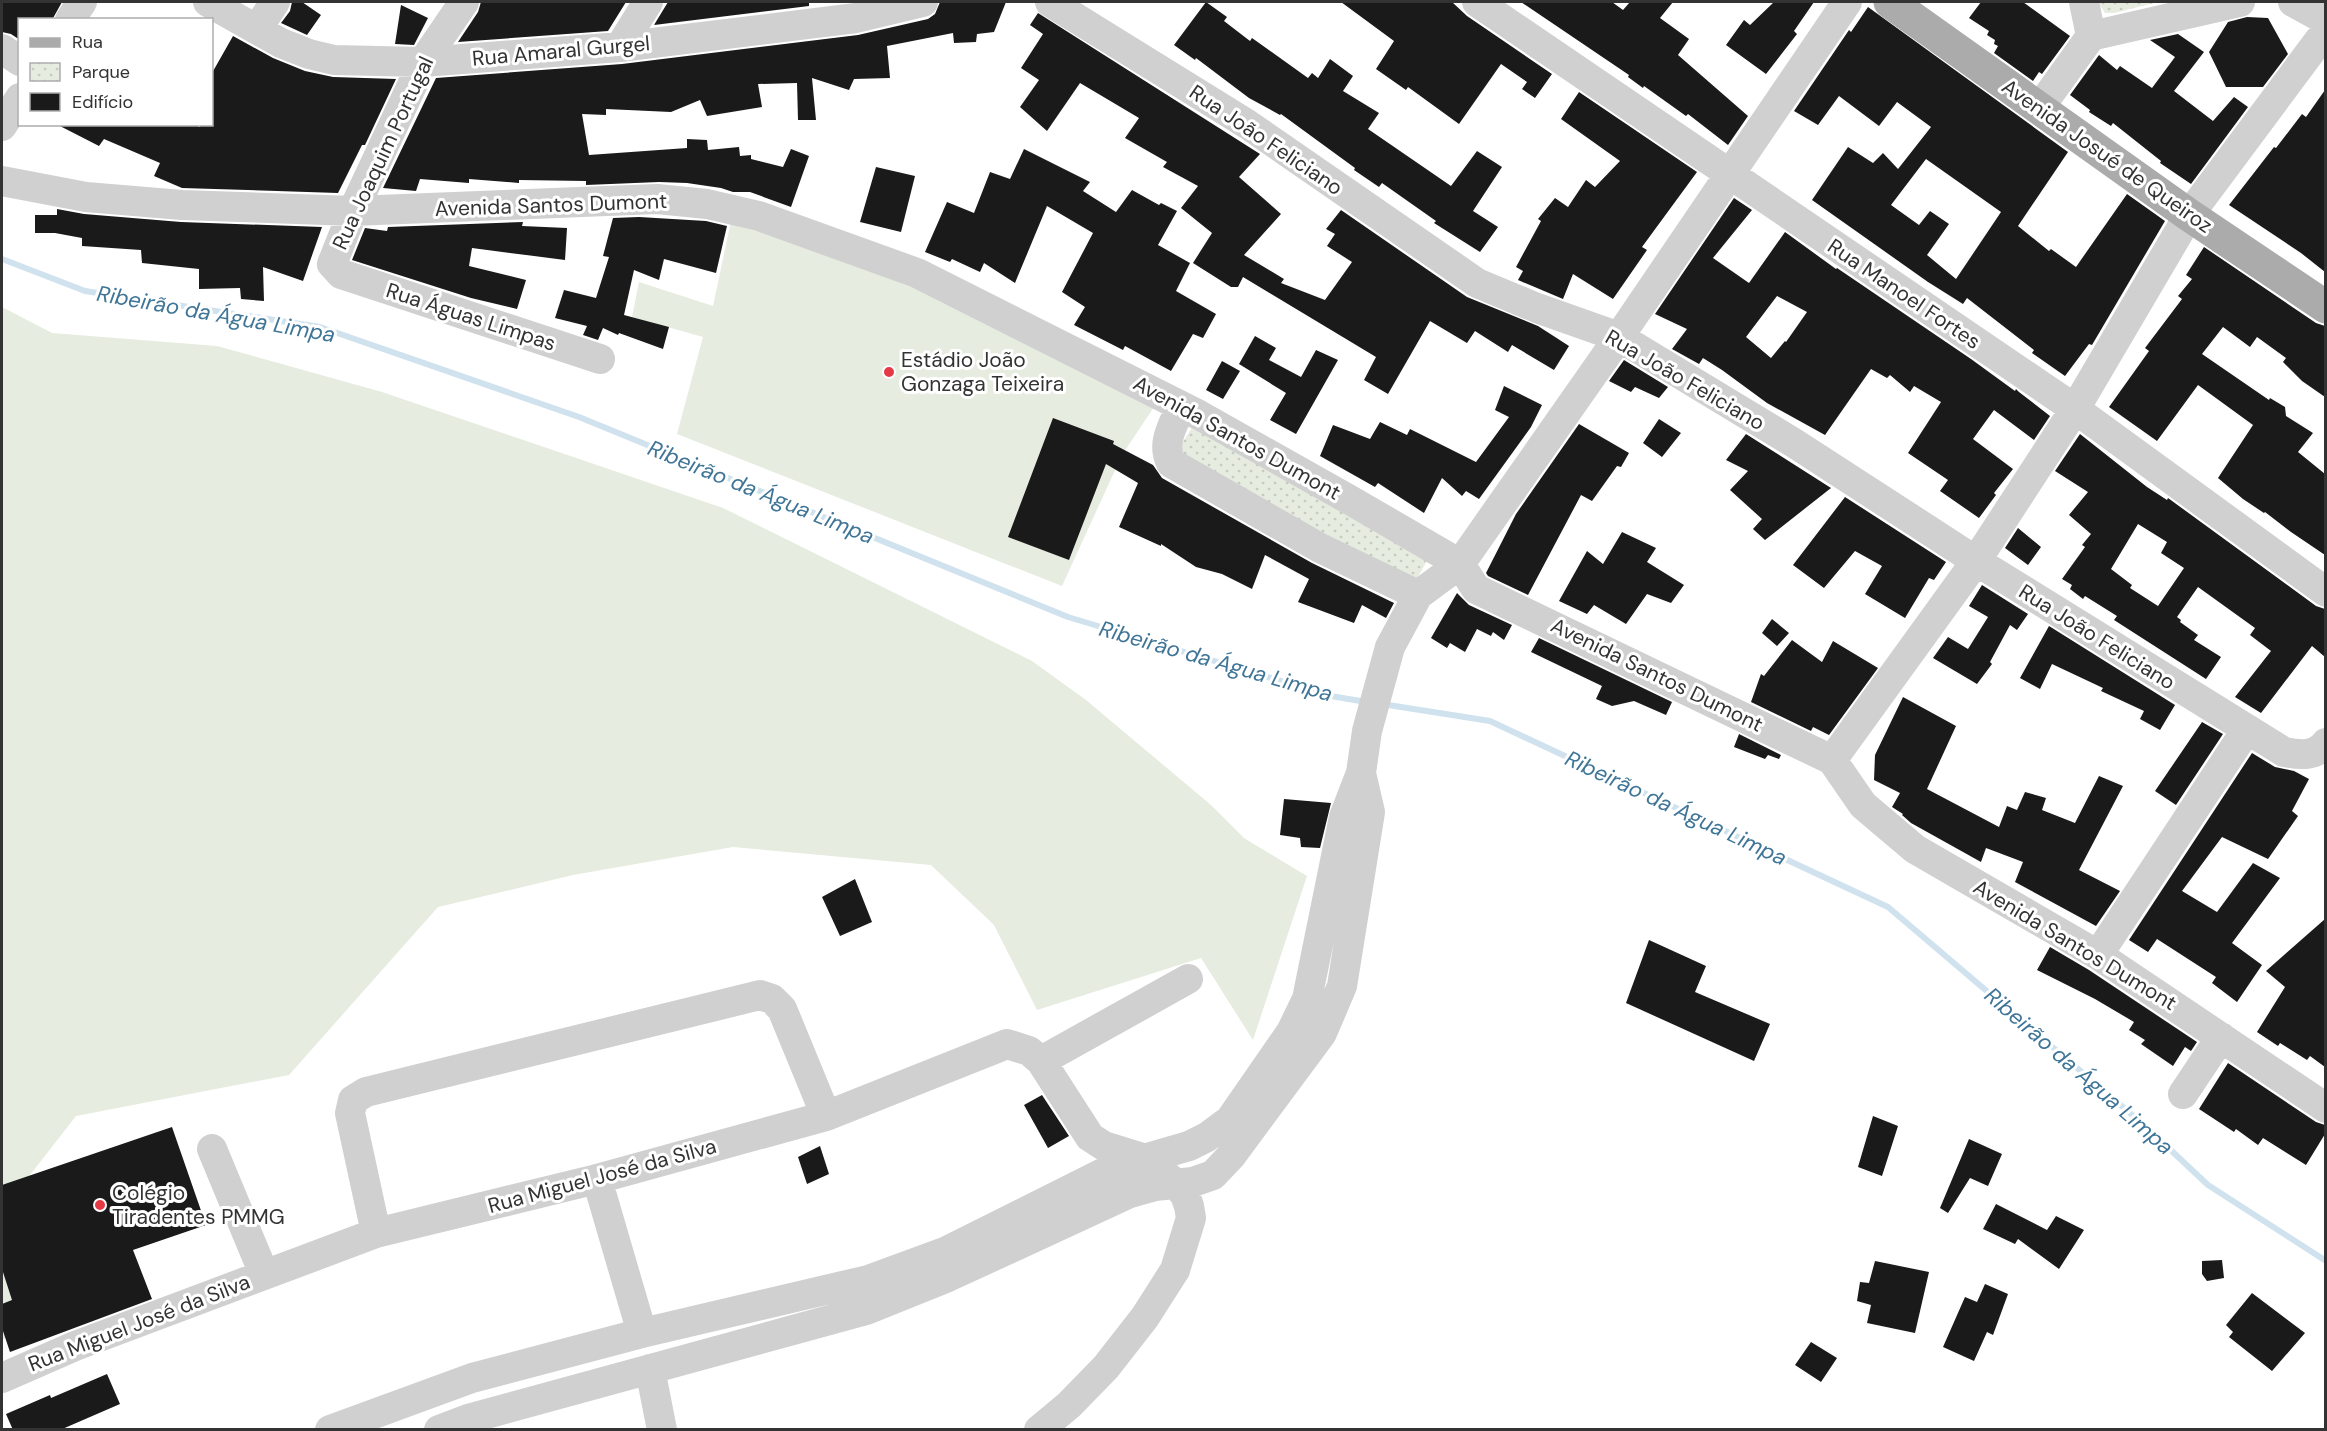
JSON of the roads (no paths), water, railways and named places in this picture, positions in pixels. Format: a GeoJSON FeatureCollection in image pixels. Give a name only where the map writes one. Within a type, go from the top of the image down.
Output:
{"type":"FeatureCollection","features":[{"type":"Feature","properties":{"kind":"main road","name":"Avenida Josué de Queiroz"},"geometry":{"type":"LineString","coordinates":[[1890,2],[2189,215],[2325,307]]}},
{"type":"Feature","properties":{"kind":"street"},"geometry":{"type":"LineString","coordinates":[[71,18],[82,2]]}},
{"type":"Feature","properties":{"kind":"street","name":"Rua Amaral Gurgel"},"geometry":{"type":"LineString","coordinates":[[208,2],[290,46],[334,60],[423,62],[620,47],[856,18],[923,2]]}},
{"type":"Feature","properties":{"kind":"street"},"geometry":{"type":"LineString","coordinates":[[257,29],[275,2]]}},
{"type":"Feature","properties":{"kind":"street","name":"Rua Joaquim Portugal"},"geometry":{"type":"LineString","coordinates":[[341,274],[332,264],[353,211],[423,62],[464,2]]}},
{"type":"Feature","properties":{"kind":"street"},"geometry":{"type":"LineString","coordinates":[[620,47],[648,2]]}},
{"type":"Feature","properties":{"kind":"street"},"geometry":{"type":"LineString","coordinates":[[832,2],[856,18]]}},
{"type":"Feature","properties":{"kind":"street","name":"Rua João Feliciano"},"geometry":{"type":"LineString","coordinates":[[1050,2],[1247,124],[1477,284],[1619,337],[1794,443],[1976,561],[2284,752],[2303,755],[2323,747]]}},
{"type":"Feature","properties":{"kind":"street","name":"Rua Manoel Fortes"},"geometry":{"type":"LineString","coordinates":[[1478,2],[2074,409],[2325,592]]}},
{"type":"Feature","properties":{"kind":"street"},"geometry":{"type":"LineString","coordinates":[[330,1430],[472,1378],[642,1333],[868,1280],[947,1251],[1113,1168],[1189,1146],[1207,1137],[1230,1120],[1291,1032],[1308,999],[1344,818],[1361,773],[1367,731],[1390,647],[1418,595],[1460,564],[1730,176],[1847,2]]}},
{"type":"Feature","properties":{"kind":"street"},"geometry":{"type":"LineString","coordinates":[[2084,2],[2091,36]]}},
{"type":"Feature","properties":{"kind":"street"},"geometry":{"type":"LineString","coordinates":[[2040,107],[2091,36],[2240,2]]}},
{"type":"Feature","properties":{"kind":"street"},"geometry":{"type":"LineString","coordinates":[[2293,2],[2325,20]]}},
{"type":"Feature","properties":{"kind":"street"},"geometry":{"type":"LineString","coordinates":[[1832,760],[1976,561],[2074,409],[2189,215],[2325,31]]}},
{"type":"Feature","properties":{"kind":"street"},"geometry":{"type":"LineString","coordinates":[[2,49],[18,60]]}},
{"type":"Feature","properties":{"kind":"street"},"geometry":{"type":"LineString","coordinates":[[2,126],[18,101]]}},
{"type":"Feature","properties":{"kind":"street","name":"Avenida Santos Dumont"},"geometry":{"type":"LineString","coordinates":[[2,181],[86,197],[182,205],[353,211],[657,199],[707,204],[759,216],[917,273],[1181,406],[1460,564],[1476,589],[1832,760],[1863,805],[1915,849],[2098,955],[2325,1108]]}},
{"type":"Feature","properties":{"kind":"street","name":"Rua Águas Limpas"},"geometry":{"type":"LineString","coordinates":[[341,274],[600,359]]}},
{"type":"Feature","properties":{"kind":"street"},"geometry":{"type":"LineString","coordinates":[[1181,406],[1167,438],[1166,452],[1171,463],[1320,548],[1418,595]]}},
{"type":"Feature","properties":{"kind":"street"},"geometry":{"type":"LineString","coordinates":[[2098,955],[2247,729]]}},
{"type":"Feature","properties":{"kind":"street"},"geometry":{"type":"LineString","coordinates":[[440,1430],[468,1419],[866,1310],[948,1277],[1130,1192],[1192,1182],[1212,1175],[1225,1163],[1322,1033],[1342,986],[1370,812],[1361,773]]}},
{"type":"Feature","properties":{"kind":"street"},"geometry":{"type":"LineString","coordinates":[[1039,1430],[1106,1367],[1146,1317],[1175,1270],[1191,1218],[1190,1206],[1185,1195],[1175,1183],[1146,1160],[1104,1146],[1090,1137],[1041,1061],[1188,979]]}},
{"type":"Feature","properties":{"kind":"street"},"geometry":{"type":"LineString","coordinates":[[376,1233],[350,1113],[353,1100],[366,1092],[760,995],[772,999],[782,1009],[826,1116]]}},
{"type":"Feature","properties":{"kind":"street"},"geometry":{"type":"LineString","coordinates":[[2183,1094],[2221,1037]]}},
{"type":"Feature","properties":{"kind":"street","name":"Rua Miguel José da Silva"},"geometry":{"type":"LineString","coordinates":[[2,1378],[75,1346],[376,1233],[597,1179],[826,1116],[1007,1044],[1029,1051],[1041,1061]]}},
{"type":"Feature","properties":{"kind":"street"},"geometry":{"type":"LineString","coordinates":[[212,1149],[264,1274]]}},
{"type":"Feature","properties":{"kind":"street"},"geometry":{"type":"LineString","coordinates":[[597,1179],[642,1333]]}},
{"type":"Feature","properties":{"kind":"street"},"geometry":{"type":"LineString","coordinates":[[650,1369],[662,1430]]}},
{"type":"Feature","properties":{"kind":"waterway","name":"Ribeirão da Água Limpa"},"geometry":{"type":"LineString","coordinates":[[2,259],[85,291],[320,327],[579,417],[1068,617],[1331,696],[1366,702]]}},
{"type":"Feature","properties":{"kind":"waterway","name":"Ribeirão da Água Limpa"},"geometry":{"type":"LineString","coordinates":[[1382,704],[1490,721],[1888,907],[2144,1125],[2208,1185],[2326,1261]]}},
{"type":"Feature","properties":{"kind":"place","name":"Estádio João Gonzaga Teixeira"},"geometry":{"type":"Point","coordinates":[889,372]}},
{"type":"Feature","properties":{"kind":"place","name":"Colégio Tiradentes PMMG"},"geometry":{"type":"Point","coordinates":[100,1205]}}]}
